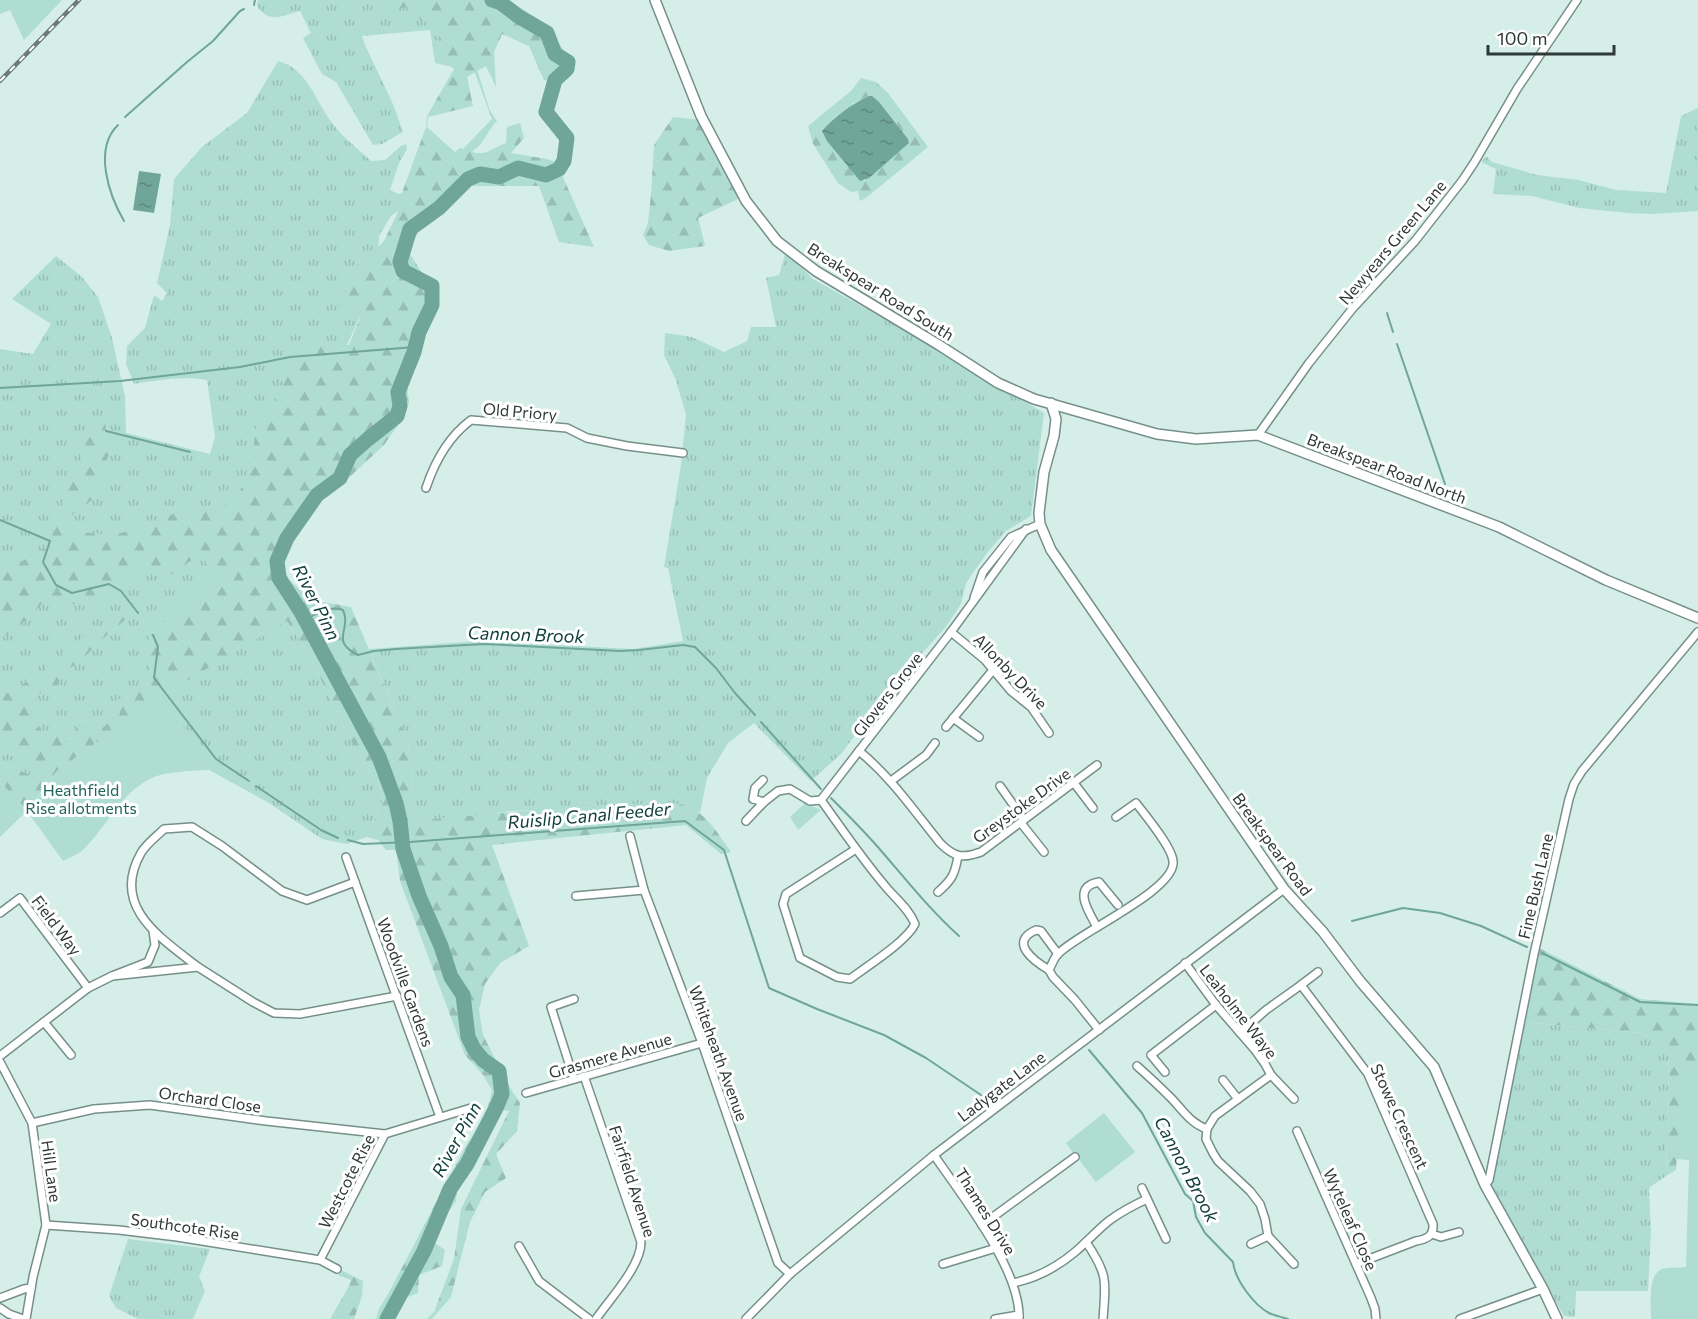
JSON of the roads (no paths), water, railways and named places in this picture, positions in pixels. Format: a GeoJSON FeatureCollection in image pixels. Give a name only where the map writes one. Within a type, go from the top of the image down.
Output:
{"type":"FeatureCollection","features":[{"type":"Feature","properties":{"kind":"street","name":"Breakspear Road South"},"geometry":{"type":"LineString","coordinates":[[655,0],[701,116],[746,201],[777,241],[816,271],[998,383],[1051,404]]}},
{"type":"Feature","properties":{"kind":"street","name":"Newyears Green Lane"},"geometry":{"type":"LineString","coordinates":[[1258,435],[1309,363],[1353,308],[1415,241],[1462,180],[1517,89],[1577,0]]}},
{"type":"Feature","properties":{"kind":"street","name":"Breakspear Road North"},"geometry":{"type":"LineString","coordinates":[[1051,404],[1126,426],[1176,437],[1196,439],[1258,435],[1498,527],[1606,580],[1698,618]]}},
{"type":"Feature","properties":{"kind":"street","name":"Breakspear Road"},"geometry":{"type":"LineString","coordinates":[[1051,404],[1056,419],[1039,502],[1040,524],[1051,550],[1284,889],[1323,932],[1360,981],[1434,1067],[1485,1185],[1543,1289],[1557,1319]]}},
{"type":"Feature","properties":{"kind":"street","name":"Old Priory"},"geometry":{"type":"LineString","coordinates":[[426,488],[446,445],[471,420],[567,428],[586,438],[683,453]]}},
{"type":"Feature","properties":{"kind":"street","name":"Glovers Grove"},"geometry":{"type":"LineString","coordinates":[[821,800],[972,604],[983,572],[991,560],[1011,537],[1040,524]]}},
{"type":"Feature","properties":{"kind":"street","name":"Allonby Drive"},"geometry":{"type":"LineString","coordinates":[[951,632],[985,660],[1011,691],[1031,707],[1049,733]]}},
{"type":"Feature","properties":{"kind":"street","name":"Fine Bush Lane"},"geometry":{"type":"LineString","coordinates":[[1485,1185],[1489,1180],[1534,954],[1574,784],[1582,771],[1698,633]]}},
{"type":"Feature","properties":{"kind":"street"},"geometry":{"type":"LineString","coordinates":[[946,727],[993,670]]}},
{"type":"Feature","properties":{"kind":"street"},"geometry":{"type":"LineString","coordinates":[[953,718],[979,737]]}},
{"type":"Feature","properties":{"kind":"street"},"geometry":{"type":"LineString","coordinates":[[891,781],[926,754],[935,743]]}},
{"type":"Feature","properties":{"kind":"street","name":"Greystoke Drive"},"geometry":{"type":"LineString","coordinates":[[859,751],[891,781],[940,843],[958,856],[981,852],[1097,765]]}},
{"type":"Feature","properties":{"kind":"street"},"geometry":{"type":"LineString","coordinates":[[763,780],[755,788],[753,799],[764,802]]}},
{"type":"Feature","properties":{"kind":"street"},"geometry":{"type":"LineString","coordinates":[[1074,783],[1094,808]]}},
{"type":"Feature","properties":{"kind":"street"},"geometry":{"type":"LineString","coordinates":[[1000,786],[1044,852]]}},
{"type":"Feature","properties":{"kind":"street"},"geometry":{"type":"LineString","coordinates":[[746,821],[778,791],[790,789],[810,801],[821,800],[886,887],[911,914],[915,924],[911,931],[850,979],[837,977],[800,958],[783,904],[786,894],[856,849]]}},
{"type":"Feature","properties":{"kind":"street"},"geometry":{"type":"LineString","coordinates":[[1049,970],[1058,954],[1096,927],[1140,901],[1171,870],[1174,862],[1170,851],[1136,803],[1116,817]]}},
{"type":"Feature","properties":{"kind":"street"},"geometry":{"type":"LineString","coordinates":[[355,882],[308,900],[282,891],[222,846],[192,827],[164,830],[141,851],[131,877],[134,903],[153,931],[198,967],[274,1013],[300,1014],[397,996]]}},
{"type":"Feature","properties":{"kind":"street","name":"Whiteheath Avenue"},"geometry":{"type":"LineString","coordinates":[[630,836],[644,890],[702,1043],[778,1263],[790,1274]]}},
{"type":"Feature","properties":{"kind":"street"},"geometry":{"type":"LineString","coordinates":[[938,892],[949,882],[955,872],[958,856]]}},
{"type":"Feature","properties":{"kind":"street","name":"Woodville Gardens"},"geometry":{"type":"LineString","coordinates":[[346,857],[441,1117]]}},
{"type":"Feature","properties":{"kind":"street"},"geometry":{"type":"LineString","coordinates":[[1096,927],[1083,896],[1086,889],[1093,883],[1099,882],[1118,905]]}},
{"type":"Feature","properties":{"kind":"street","name":"Ladygate Lane"},"geometry":{"type":"LineString","coordinates":[[746,1319],[790,1274],[933,1155],[1284,889]]}},
{"type":"Feature","properties":{"kind":"street"},"geometry":{"type":"LineString","coordinates":[[576,896],[644,890]]}},
{"type":"Feature","properties":{"kind":"street","name":"Field Way"},"geometry":{"type":"LineString","coordinates":[[0,913],[20,898],[88,988]]}},
{"type":"Feature","properties":{"kind":"street"},"geometry":{"type":"LineString","coordinates":[[1058,954],[1041,931],[1036,930],[1029,933],[1024,940],[1024,948],[1030,958],[1049,970],[1099,1030]]}},
{"type":"Feature","properties":{"kind":"street"},"geometry":{"type":"LineString","coordinates":[[0,1056],[88,988],[111,976],[148,962],[155,945],[153,931]]}},
{"type":"Feature","properties":{"kind":"street","name":"Leaholme Waye"},"geometry":{"type":"LineString","coordinates":[[1185,963],[1265,1064],[1271,1076],[1294,1099]]}},
{"type":"Feature","properties":{"kind":"street"},"geometry":{"type":"LineString","coordinates":[[111,976],[198,967]]}},
{"type":"Feature","properties":{"kind":"street"},"geometry":{"type":"LineString","coordinates":[[1240,1033],[1266,1010],[1318,972]]}},
{"type":"Feature","properties":{"kind":"street","name":"Stowe Crescent"},"geometry":{"type":"LineString","coordinates":[[1301,985],[1368,1074],[1433,1224],[1432,1234]]}},
{"type":"Feature","properties":{"kind":"street"},"geometry":{"type":"LineString","coordinates":[[574,999],[551,1007],[574,1079]]}},
{"type":"Feature","properties":{"kind":"street"},"geometry":{"type":"LineString","coordinates":[[1165,1072],[1151,1055],[1216,1005]]}},
{"type":"Feature","properties":{"kind":"street"},"geometry":{"type":"LineString","coordinates":[[44,1022],[71,1055]]}},
{"type":"Feature","properties":{"kind":"street","name":"Grasmere Avenue"},"geometry":{"type":"LineString","coordinates":[[526,1093],[702,1043]]}},
{"type":"Feature","properties":{"kind":"street","name":"Hill Lane"},"geometry":{"type":"LineString","coordinates":[[0,1062],[32,1123],[46,1224],[25,1319]]}},
{"type":"Feature","properties":{"kind":"street"},"geometry":{"type":"LineString","coordinates":[[1137,1066],[1192,1121],[1207,1129],[1206,1138],[1213,1153],[1219,1162],[1251,1191],[1260,1204],[1268,1236],[1294,1264]]}},
{"type":"Feature","properties":{"kind":"street","name":"Fairfield Avenue"},"geometry":{"type":"LineString","coordinates":[[584,1076],[641,1242],[640,1254],[635,1265],[596,1319]]}},
{"type":"Feature","properties":{"kind":"street","name":"Leaholme Waye"},"geometry":{"type":"LineString","coordinates":[[1207,1129],[1215,1116],[1271,1076]]}},
{"type":"Feature","properties":{"kind":"street"},"geometry":{"type":"LineString","coordinates":[[1223,1080],[1238,1099]]}},
{"type":"Feature","properties":{"kind":"street","name":"Orchard Close"},"geometry":{"type":"LineString","coordinates":[[32,1123],[94,1109],[150,1105],[385,1134]]}},
{"type":"Feature","properties":{"kind":"street"},"geometry":{"type":"LineString","coordinates":[[441,1117],[471,1107]]}},
{"type":"Feature","properties":{"kind":"street","name":"Westcote Rise"},"geometry":{"type":"LineString","coordinates":[[320,1260],[385,1134],[441,1117]]}},
{"type":"Feature","properties":{"kind":"street","name":"Wyteleaf Close"},"geometry":{"type":"LineString","coordinates":[[1297,1131],[1375,1309],[1376,1319]]}},
{"type":"Feature","properties":{"kind":"street","name":"Thames Drive"},"geometry":{"type":"LineString","coordinates":[[933,1155],[996,1248],[1013,1283],[1019,1317]]}},
{"type":"Feature","properties":{"kind":"street"},"geometry":{"type":"LineString","coordinates":[[982,1225],[1075,1157]]}},
{"type":"Feature","properties":{"kind":"street"},"geometry":{"type":"LineString","coordinates":[[1142,1188],[1166,1239]]}},
{"type":"Feature","properties":{"kind":"street"},"geometry":{"type":"LineString","coordinates":[[1013,1283],[1039,1276],[1064,1261],[1110,1220],[1147,1199]]}},
{"type":"Feature","properties":{"kind":"street","name":"Southcote Rise"},"geometry":{"type":"LineString","coordinates":[[46,1224],[177,1237],[320,1260],[337,1269]]}},
{"type":"Feature","properties":{"kind":"street"},"geometry":{"type":"LineString","coordinates":[[1356,1264],[1426,1239],[1432,1234],[1441,1237],[1459,1232]]}},
{"type":"Feature","properties":{"kind":"street"},"geometry":{"type":"LineString","coordinates":[[1251,1244],[1268,1236]]}},
{"type":"Feature","properties":{"kind":"street"},"geometry":{"type":"LineString","coordinates":[[1086,1242],[1101,1266],[1105,1278],[1103,1319]]}},
{"type":"Feature","properties":{"kind":"street"},"geometry":{"type":"LineString","coordinates":[[519,1246],[539,1281],[589,1319]]}},
{"type":"Feature","properties":{"kind":"street"},"geometry":{"type":"LineString","coordinates":[[943,1263],[996,1248]]}},
{"type":"Feature","properties":{"kind":"street"},"geometry":{"type":"LineString","coordinates":[[25,1319],[9,1314],[0,1308],[4,1303],[2,1297],[31,1288]]}},
{"type":"Feature","properties":{"kind":"street"},"geometry":{"type":"LineString","coordinates":[[1460,1319],[1543,1289]]}},
{"type":"Feature","properties":{"kind":"street"},"geometry":{"type":"LineString","coordinates":[[995,1319],[1019,1317]]}},
{"type":"Feature","properties":{"kind":"water"},"geometry":{"type":"Polygon","coordinates":[[[869,96],[879,102],[909,143],[869,178],[860,181],[827,141],[822,131],[844,111],[869,96]]]}},
{"type":"Feature","properties":{"kind":"water"},"geometry":{"type":"Polygon","coordinates":[[[139,171],[161,174],[154,213],[133,210],[139,171]]]}},
{"type":"Feature","properties":{"kind":"waterway"},"geometry":{"type":"LineString","coordinates":[[254,5],[255,0]]}},
{"type":"Feature","properties":{"kind":"waterway","name":"River Pinn"},"geometry":{"type":"LineString","coordinates":[[387,1319],[424,1251],[450,1189],[467,1164],[496,1108],[502,1094],[499,1071],[483,1060],[468,1037],[463,995],[451,977],[441,946],[419,896],[403,849],[396,803],[379,757],[301,612],[279,578],[277,561],[287,538],[317,495],[340,478],[350,455],[397,416],[400,406],[398,392],[414,352],[419,332],[432,305],[432,286],[403,271],[400,262],[410,229],[439,208],[468,179],[480,174],[499,177],[518,168],[546,175],[559,169],[564,161],[567,138],[546,112],[555,80],[567,69],[568,62],[555,54],[547,33],[501,3],[492,0]]}},
{"type":"Feature","properties":{"kind":"waterway"},"geometry":{"type":"LineString","coordinates":[[125,117],[213,41],[244,9]]}},
{"type":"Feature","properties":{"kind":"waterway"},"geometry":{"type":"LineString","coordinates":[[118,125],[110,135],[105,159],[109,186],[124,221]]}},
{"type":"Feature","properties":{"kind":"waterway"},"geometry":{"type":"LineString","coordinates":[[1387,313],[1393,332]]}},
{"type":"Feature","properties":{"kind":"waterway"},"geometry":{"type":"LineString","coordinates":[[1397,344],[1445,484]]}},
{"type":"Feature","properties":{"kind":"waterway"},"geometry":{"type":"LineString","coordinates":[[0,388],[120,381],[240,367],[290,357],[415,347]]}},
{"type":"Feature","properties":{"kind":"waterway"},"geometry":{"type":"LineString","coordinates":[[106,431],[190,452]]}},
{"type":"Feature","properties":{"kind":"waterway","name":"Ruislip Canal Feeder"},"geometry":{"type":"LineString","coordinates":[[0,520],[50,541],[43,562],[56,585],[72,593],[109,584],[121,591],[138,613]]}},
{"type":"Feature","properties":{"kind":"waterway","name":"Cannon Brook"},"geometry":{"type":"LineString","coordinates":[[304,620],[328,609],[343,610],[345,617],[343,640],[349,650],[358,655],[396,649],[484,644],[620,651],[683,645],[695,647],[716,668],[755,715]]}},
{"type":"Feature","properties":{"kind":"waterway","name":"Ruislip Canal Feeder"},"geometry":{"type":"LineString","coordinates":[[153,635],[158,647],[154,678],[216,759],[249,781]]}},
{"type":"Feature","properties":{"kind":"waterway","name":"Cannon Brook"},"geometry":{"type":"LineString","coordinates":[[761,722],[821,789]]}},
{"type":"Feature","properties":{"kind":"waterway","name":"Ruislip Canal Feeder"},"geometry":{"type":"LineString","coordinates":[[256,786],[321,830],[338,838]]}},
{"type":"Feature","properties":{"kind":"waterway","name":"Cannon Brook"},"geometry":{"type":"LineString","coordinates":[[831,798],[959,936]]}},
{"type":"Feature","properties":{"kind":"waterway","name":"Ruislip Canal Feeder"},"geometry":{"type":"LineString","coordinates":[[348,840],[363,844],[410,842],[685,821],[724,850],[769,988],[884,1035],[926,1058],[984,1097]]}},
{"type":"Feature","properties":{"kind":"waterway"},"geometry":{"type":"LineString","coordinates":[[1352,921],[1403,908],[1440,913],[1481,926],[1527,947]]}},
{"type":"Feature","properties":{"kind":"waterway"},"geometry":{"type":"LineString","coordinates":[[1542,953],[1640,1002],[1698,1005]]}},
{"type":"Feature","properties":{"kind":"waterway","name":"Cannon Brook"},"geometry":{"type":"LineString","coordinates":[[1089,1050],[1142,1113],[1185,1194],[1193,1201],[1196,1217],[1205,1233],[1233,1262],[1237,1276],[1246,1291],[1263,1309],[1288,1319]]}},
{"type":"Feature","properties":{"kind":"railway"},"geometry":{"type":"LineString","coordinates":[[0,81],[79,0]]}},
{"type":"Feature","properties":{"kind":"park label","name":"Heathfield Rise allotments"},"geometry":{"type":"Point","coordinates":[81,798]}}]}
